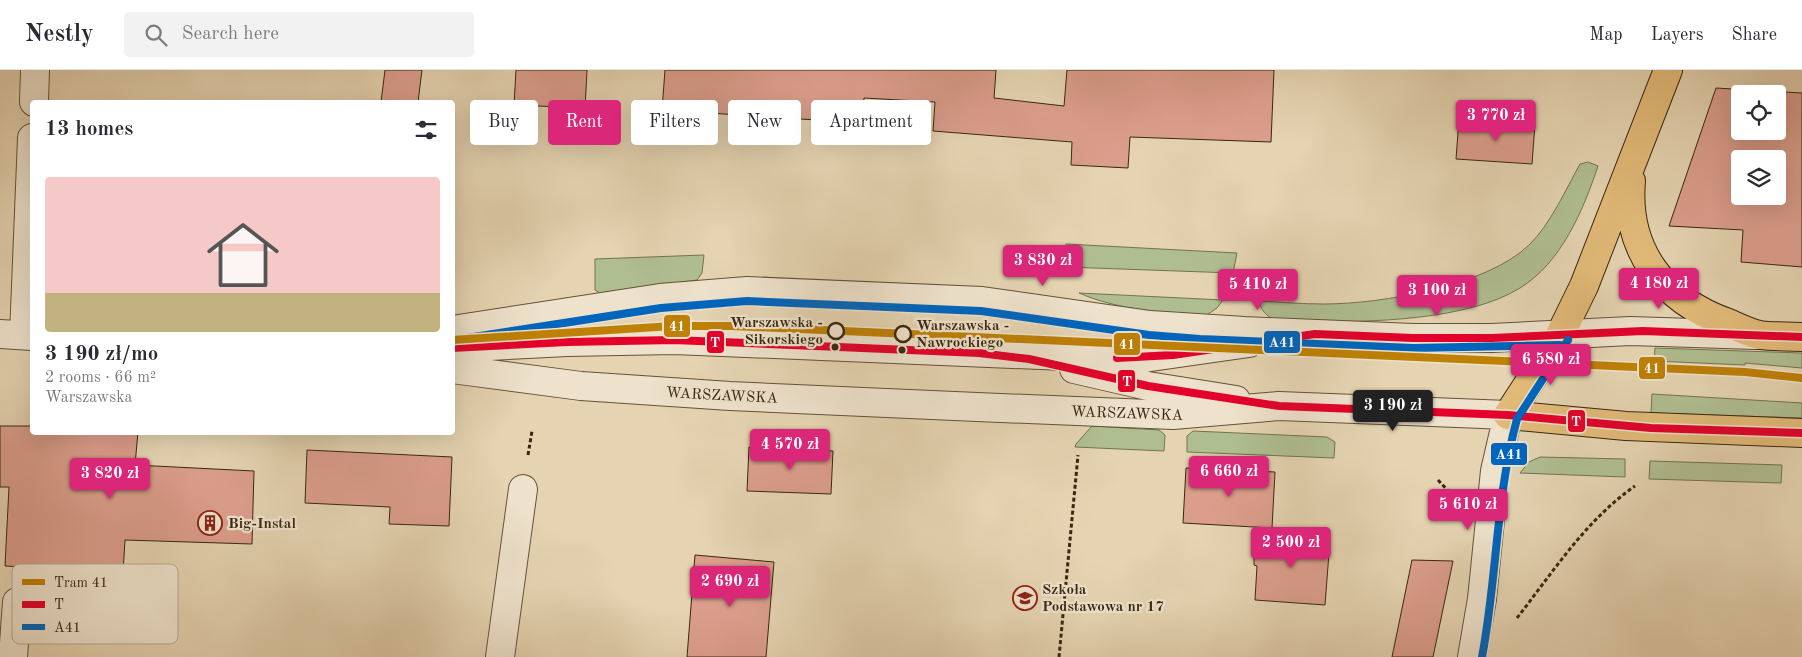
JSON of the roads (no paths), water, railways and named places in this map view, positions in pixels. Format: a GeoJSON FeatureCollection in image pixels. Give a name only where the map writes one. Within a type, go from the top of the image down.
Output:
{"type":"FeatureCollection","features":[{"type":"Feature","properties":{"kind":"main road"},"geometry":{"type":"LineString","coordinates":[[1508,415],[1560,335],[1584,286],[1668,70]]}},
{"type":"Feature","properties":{"kind":"main road"},"geometry":{"type":"LineString","coordinates":[[1632,162],[1630,188],[1634,230],[1641,252],[1653,271],[1667,287],[1690,304],[1716,319],[1758,335],[1802,337]]}},
{"type":"Feature","properties":{"kind":"main road","name":"WARSZAWSKA"},"geometry":{"type":"LineString","coordinates":[[1508,415],[1638,427],[1802,433]]}},
{"type":"Feature","properties":{"kind":"street"},"geometry":{"type":"LineString","coordinates":[[34,100],[35,70]]}},
{"type":"Feature","properties":{"kind":"street"},"geometry":{"type":"LineString","coordinates":[[19,335],[30,168]]}},
{"type":"Feature","properties":{"kind":"street"},"geometry":{"type":"LineString","coordinates":[[455,330],[660,298],[747,290],[982,301],[1150,325],[1314,334],[1413,338],[1492,338],[1643,331],[1758,335]]}},
{"type":"Feature","properties":{"kind":"street"},"geometry":{"type":"LineString","coordinates":[[455,348],[567,342],[674,340],[1137,359],[1314,334]]}},
{"type":"Feature","properties":{"kind":"street"},"geometry":{"type":"LineString","coordinates":[[979,353],[1029,359],[1148,386],[1279,406]]}},
{"type":"Feature","properties":{"kind":"street","name":"WARSZAWSKA"},"geometry":{"type":"LineString","coordinates":[[455,369],[581,386],[730,396],[977,407],[1173,415],[1279,406],[1508,415]]}},
{"type":"Feature","properties":{"kind":"street"},"geometry":{"type":"LineString","coordinates":[[1472,657],[1482,600],[1494,477],[1508,415]]}},
{"type":"Feature","properties":{"kind":"street"},"geometry":{"type":"LineString","coordinates":[[500,657],[523,489]]}},
{"type":"Feature","properties":{"kind":"street"},"geometry":{"type":"LineString","coordinates":[[13,657],[14,644]]}},
{"type":"Feature","properties":{"kind":"tram line","name":"41"},"geometry":{"type":"LineString","coordinates":[[455,340],[673,326],[733,326],[1745,372],[1802,378]]}},
{"type":"Feature","properties":{"kind":"place","name":"Warszawska - Sikorskiego"},"geometry":{"type":"Point","coordinates":[836,331]}},
{"type":"Feature","properties":{"kind":"place","name":"Warszawska - Nawrockiego"},"geometry":{"type":"Point","coordinates":[903,334]}},
{"type":"Feature","properties":{"kind":"place","name":"Big-Instal"},"geometry":{"type":"Point","coordinates":[210,523]}},
{"type":"Feature","properties":{"kind":"place","name":"Szkoła Podstawowa nr 17"},"geometry":{"type":"Point","coordinates":[1025,598]}}]}
